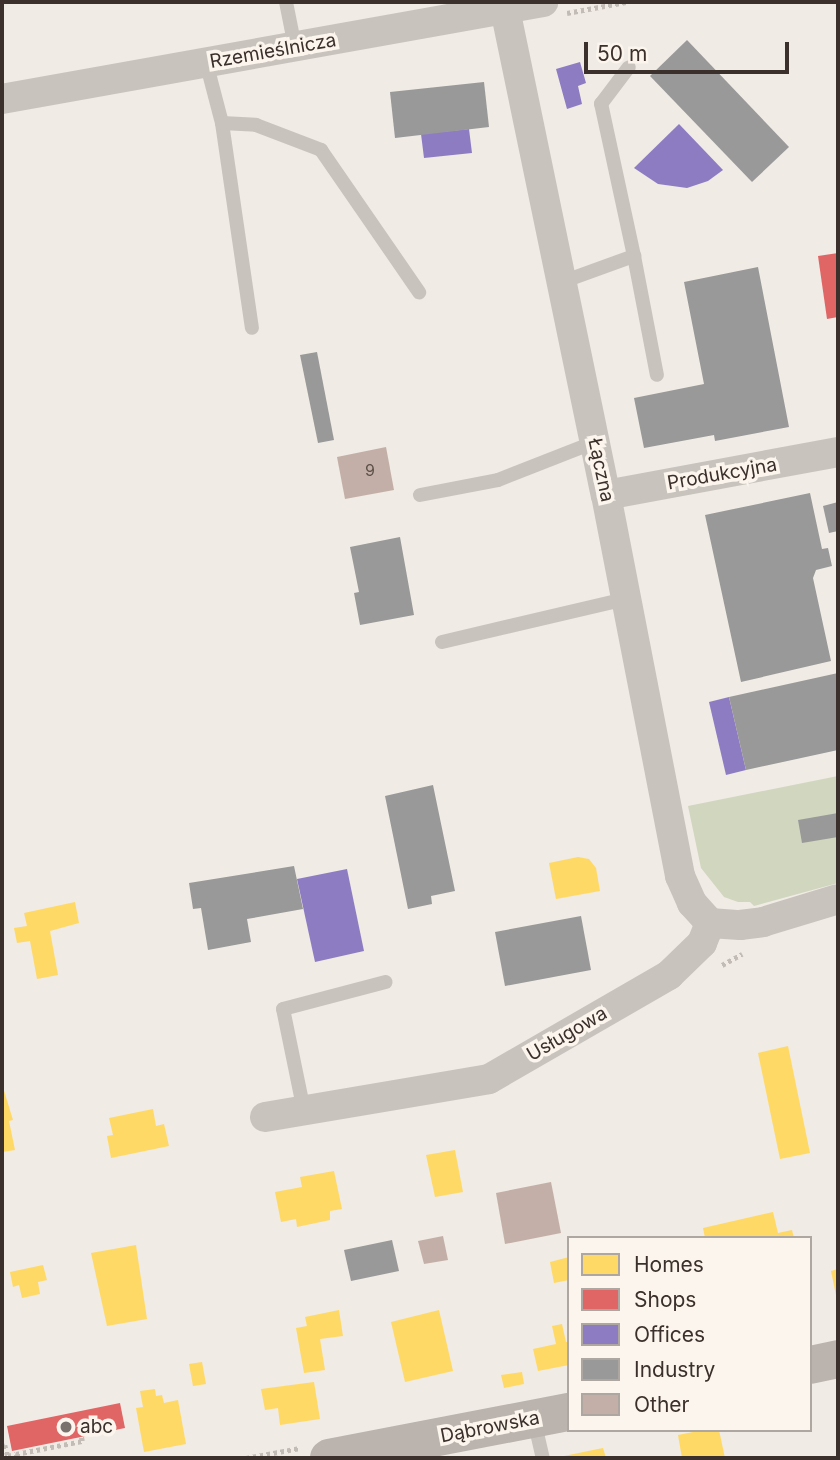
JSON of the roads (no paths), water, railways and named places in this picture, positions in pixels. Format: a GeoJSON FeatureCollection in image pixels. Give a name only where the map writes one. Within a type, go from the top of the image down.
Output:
{"type":"FeatureCollection","features":[{"type":"Feature","properties":{"kind":"street","name":"Rzemieślnicza"},"geometry":{"type":"LineString","coordinates":[[2,99],[505,9],[554,7]]}},
{"type":"Feature","properties":{"kind":"street","name":"Łączna"},"geometry":{"type":"LineString","coordinates":[[505,9],[607,495],[680,876],[692,903],[710,923]]}},
{"type":"Feature","properties":{"kind":"street","name":"Produkcyjna"},"geometry":{"type":"LineString","coordinates":[[607,495],[838,452]]}},
{"type":"Feature","properties":{"kind":"street"},"geometry":{"type":"LineString","coordinates":[[710,923],[740,925],[763,922],[838,899]]}},
{"type":"Feature","properties":{"kind":"street","name":"Usługowa"},"geometry":{"type":"LineString","coordinates":[[265,1117],[489,1079],[669,975],[702,943],[710,923]]}},
{"type":"Feature","properties":{"kind":"street"},"geometry":{"type":"LineString","coordinates":[[812,1365],[838,1360]]}},
{"type":"Feature","properties":{"kind":"street","name":"Dąbrowska"},"geometry":{"type":"LineString","coordinates":[[346,1457],[551,1415]]}},
{"type":"Feature","properties":{"kind":"lane"},"geometry":{"type":"LineString","coordinates":[[286,2],[295,47]]}},
{"type":"Feature","properties":{"kind":"lane"},"geometry":{"type":"LineString","coordinates":[[206,62],[222,123],[252,328]]}},
{"type":"Feature","properties":{"kind":"lane"},"geometry":{"type":"LineString","coordinates":[[629,67],[601,104],[657,375]]}},
{"type":"Feature","properties":{"kind":"lane"},"geometry":{"type":"LineString","coordinates":[[222,123],[256,125],[321,149],[419,292]]}},
{"type":"Feature","properties":{"kind":"lane"},"geometry":{"type":"LineString","coordinates":[[562,282],[634,256]]}},
{"type":"Feature","properties":{"kind":"lane"},"geometry":{"type":"LineString","coordinates":[[420,495],[499,480],[595,442]]}},
{"type":"Feature","properties":{"kind":"lane"},"geometry":{"type":"LineString","coordinates":[[442,642],[626,599]]}},
{"type":"Feature","properties":{"kind":"lane"},"geometry":{"type":"LineString","coordinates":[[304,1111],[283,1009],[386,982]]}},
{"type":"Feature","properties":{"kind":"lane"},"geometry":{"type":"LineString","coordinates":[[543,1458],[551,1415]]}},
{"type":"Feature","properties":{"kind":"place","name":"abc"},"geometry":{"type":"Point","coordinates":[66,1427]}}]}
